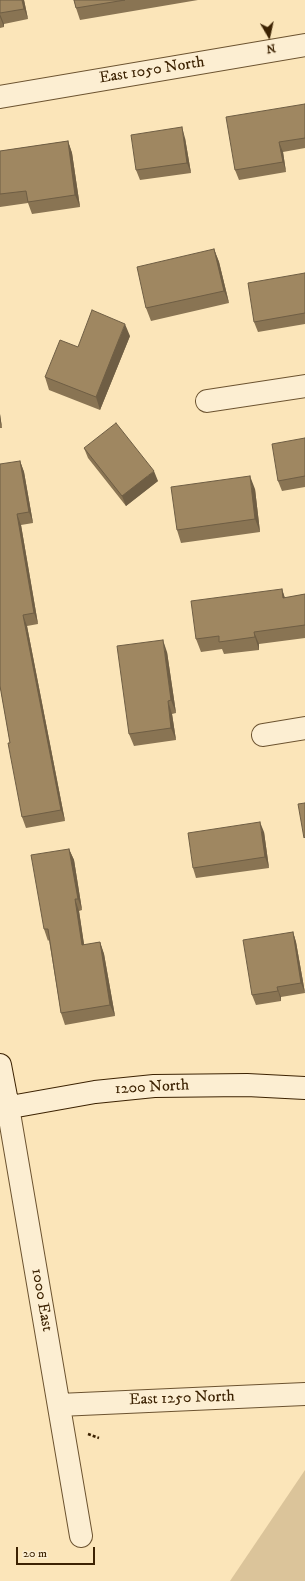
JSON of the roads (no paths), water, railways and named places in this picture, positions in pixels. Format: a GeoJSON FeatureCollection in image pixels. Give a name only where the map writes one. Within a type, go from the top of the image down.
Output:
{"type":"FeatureCollection","features":[{"type":"Feature","properties":{"kind":"street","name":"East 1050 North"},"geometry":{"type":"LineString","coordinates":[[0,97],[305,45]]}},
{"type":"Feature","properties":{"kind":"street"},"geometry":{"type":"LineString","coordinates":[[207,401],[305,386]]}},
{"type":"Feature","properties":{"kind":"street"},"geometry":{"type":"LineString","coordinates":[[263,735],[305,728]]}},
{"type":"Feature","properties":{"kind":"street","name":"1000 East"},"geometry":{"type":"LineString","coordinates":[[0,1065],[4,1108],[82,1536]]}},
{"type":"Feature","properties":{"kind":"street","name":"1200 North"},"geometry":{"type":"LineString","coordinates":[[4,1108],[95,1092],[154,1086],[247,1085],[305,1088]]}},
{"type":"Feature","properties":{"kind":"street","name":"East 1250 North"},"geometry":{"type":"LineString","coordinates":[[59,1405],[305,1394]]}}]}
